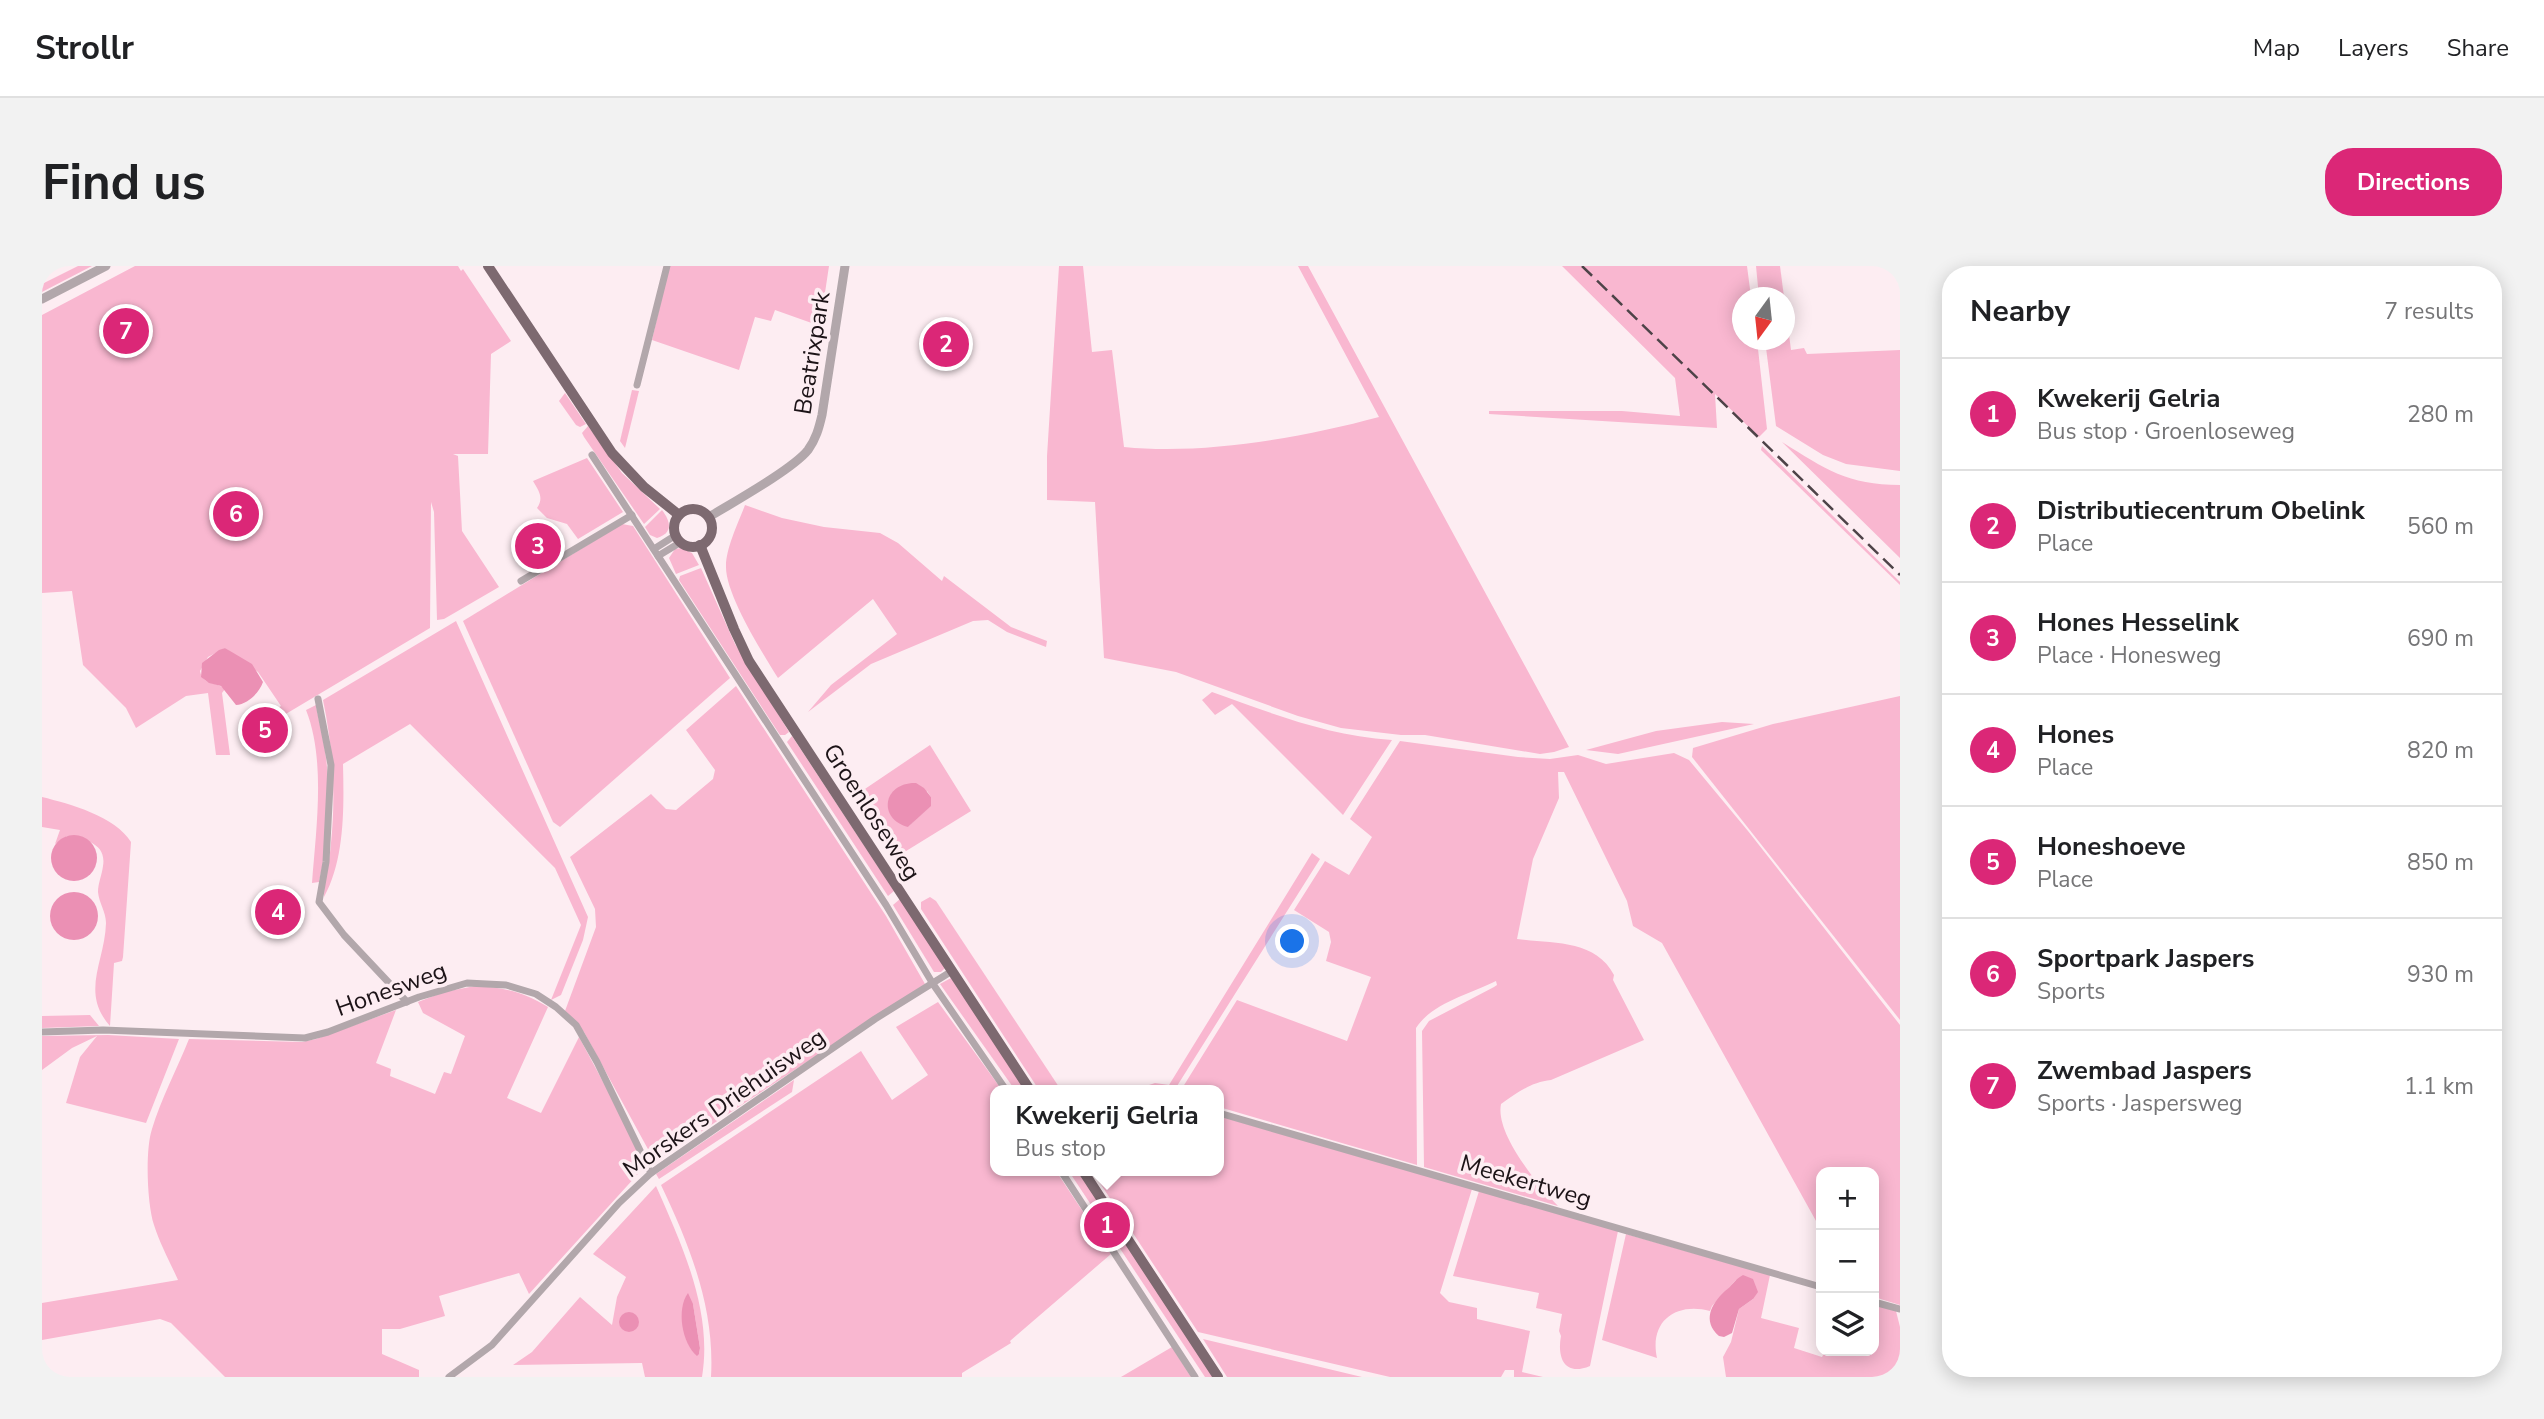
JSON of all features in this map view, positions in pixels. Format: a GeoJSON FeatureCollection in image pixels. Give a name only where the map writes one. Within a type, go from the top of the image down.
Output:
{"type":"FeatureCollection","features":[{"type":"Feature","properties":{"kind":"main road"},"geometry":{"type":"LineString","coordinates":[[488,266],[612,453],[644,487],[679,515]]}},
{"type":"Feature","properties":{"kind":"main road"},"geometry":{"type":"LineString","coordinates":[[692,509],[709,517],[712,531],[708,540],[700,545],[690,546],[678,538],[675,523],[679,515],[692,509]]}},
{"type":"Feature","properties":{"kind":"main road","name":"Groenloseweg"},"geometry":{"type":"LineString","coordinates":[[700,545],[749,661],[1027,1085]]}},
{"type":"Feature","properties":{"kind":"main road"},"geometry":{"type":"LineString","coordinates":[[1086,1176],[1218,1377]]}},
{"type":"Feature","properties":{"kind":"street"},"geometry":{"type":"LineString","coordinates":[[42,299],[106,266]]}},
{"type":"Feature","properties":{"kind":"street"},"geometry":{"type":"LineString","coordinates":[[638,385],[667,266]]}},
{"type":"Feature","properties":{"kind":"street","name":"Beatrixpark"},"geometry":{"type":"LineString","coordinates":[[709,517],[793,463],[807,452],[813,441],[822,415],[845,266]]}},
{"type":"Feature","properties":{"kind":"street","name":"Groenloseweg"},"geometry":{"type":"LineString","coordinates":[[592,456],[879,894],[933,984],[1003,1085]]}},
{"type":"Feature","properties":{"kind":"street"},"geometry":{"type":"LineString","coordinates":[[521,581],[632,515]]}},
{"type":"Feature","properties":{"kind":"street"},"geometry":{"type":"LineString","coordinates":[[656,553],[678,538]]}},
{"type":"Feature","properties":{"kind":"street"},"geometry":{"type":"LineString","coordinates":[[318,699],[331,765],[326,862],[319,902],[344,935],[407,1002]]}},
{"type":"Feature","properties":{"kind":"street","name":"Morskers Driehuisweg"},"geometry":{"type":"LineString","coordinates":[[449,1377],[492,1345],[619,1203],[651,1173],[875,1019],[952,971]]}},
{"type":"Feature","properties":{"kind":"street","name":"Honesweg"},"geometry":{"type":"LineString","coordinates":[[42,1032],[103,1030],[304,1038],[328,1032],[454,986],[483,982],[523,989],[548,1001],[576,1025],[651,1173]]}},
{"type":"Feature","properties":{"kind":"street","name":"Meekertweg"},"geometry":{"type":"LineString","coordinates":[[1224,1114],[1816,1286]]}},
{"type":"Feature","properties":{"kind":"street"},"geometry":{"type":"LineString","coordinates":[[1067,1176],[1195,1377]]}},
{"type":"Feature","properties":{"kind":"street"},"geometry":{"type":"LineString","coordinates":[[1879,1303],[1900,1309]]}},
{"type":"Feature","properties":{"kind":"shaded area"},"geometry":{"type":"Polygon","coordinates":[[[78,266],[92,266],[42,292],[42,284],[78,266]]]}},
{"type":"Feature","properties":{"kind":"shaded area"},"geometry":{"type":"Polygon","coordinates":[[[135,266],[458,266],[461,271],[463,269],[511,341],[491,354],[488,454],[453,454],[458,456],[462,531],[499,587],[444,619],[437,620],[434,512],[431,502],[430,628],[274,721],[269,713],[281,706],[258,672],[225,648],[208,657],[200,671],[204,679],[225,689],[222,693],[230,755],[216,755],[208,693],[186,696],[136,728],[126,708],[83,665],[72,591],[42,593],[42,315],[135,266]]]}},
{"type":"Feature","properties":{"kind":"shaded area"},"geometry":{"type":"Polygon","coordinates":[[[669,266],[829,266],[820,326],[775,310],[771,321],[755,317],[739,370],[652,340],[669,266]]]}},
{"type":"Feature","properties":{"kind":"shaded area"},"geometry":{"type":"Polygon","coordinates":[[[1059,266],[1083,266],[1092,352],[1112,350],[1124,447],[1187,449],[1285,438],[1379,417],[1298,266],[1308,266],[1569,747],[1540,754],[1425,735],[1341,728],[1298,716],[1176,672],[1104,658],[1095,502],[1047,500],[1047,456],[1059,266]]]}},
{"type":"Feature","properties":{"kind":"shaded area"},"geometry":{"type":"Polygon","coordinates":[[[1562,266],[1747,266],[1750,287],[1732,287],[1732,350],[1758,350],[1767,429],[1759,437],[1715,394],[1717,428],[1489,414],[1489,411],[1622,411],[1680,416],[1675,378],[1562,266]]]}},
{"type":"Feature","properties":{"kind":"shaded area"},"geometry":{"type":"Polygon","coordinates":[[[1756,266],[1780,266],[1783,287],[1758,287],[1756,266]]]}},
{"type":"Feature","properties":{"kind":"shaded area"},"geometry":{"type":"Polygon","coordinates":[[[1804,348],[1807,354],[1900,350],[1900,471],[1846,464],[1823,455],[1776,426],[1766,350],[1804,348]]]}},
{"type":"Feature","properties":{"kind":"shaded area"},"geometry":{"type":"Polygon","coordinates":[[[632,390],[639,391],[625,448],[620,441],[632,390]]]}},
{"type":"Feature","properties":{"kind":"shaded area"},"geometry":{"type":"Polygon","coordinates":[[[565,393],[586,424],[580,427],[576,425],[559,401],[565,393]]]}},
{"type":"Feature","properties":{"kind":"shaded area"},"geometry":{"type":"Polygon","coordinates":[[[588,426],[622,473],[660,509],[644,524],[584,437],[582,433],[588,426]]]}},
{"type":"Feature","properties":{"kind":"shaded area"},"geometry":{"type":"Polygon","coordinates":[[[1782,442],[1811,460],[1851,479],[1900,485],[1900,558],[1782,442]]]}},
{"type":"Feature","properties":{"kind":"shaded area"},"geometry":{"type":"Polygon","coordinates":[[[1762,446],[1900,582],[1900,585],[1761,450],[1762,446]]]}},
{"type":"Feature","properties":{"kind":"shaded area"},"geometry":{"type":"Polygon","coordinates":[[[587,458],[623,512],[578,539],[567,524],[547,518],[537,508],[539,491],[533,481],[587,458]]]}},
{"type":"Feature","properties":{"kind":"shaded area"},"geometry":{"type":"Polygon","coordinates":[[[745,505],[782,518],[824,527],[880,533],[898,543],[942,581],[944,576],[1011,627],[1047,641],[1046,647],[1007,632],[988,620],[973,621],[871,664],[808,712],[831,685],[897,634],[873,599],[778,678],[746,623],[727,578],[728,551],[745,505]]]}},
{"type":"Feature","properties":{"kind":"shaded area"},"geometry":{"type":"Polygon","coordinates":[[[662,510],[669,527],[666,533],[657,538],[650,535],[645,527],[662,510]]]}},
{"type":"Feature","properties":{"kind":"shaded area"},"geometry":{"type":"Polygon","coordinates":[[[622,524],[633,526],[730,678],[560,827],[553,822],[463,621],[622,524]]]}},
{"type":"Feature","properties":{"kind":"shaded area"},"geometry":{"type":"Polygon","coordinates":[[[681,548],[692,553],[699,565],[676,574],[669,558],[675,549],[681,548]]]}},
{"type":"Feature","properties":{"kind":"shaded area"},"geometry":{"type":"Polygon","coordinates":[[[701,568],[735,644],[789,732],[785,735],[780,735],[679,580],[680,576],[701,568]]]}},
{"type":"Feature","properties":{"kind":"shaded area"},"geometry":{"type":"Polygon","coordinates":[[[456,621],[588,917],[583,940],[561,995],[551,1000],[581,925],[555,868],[410,724],[343,764],[340,850],[324,897],[333,825],[333,789],[323,700],[456,621]]]}},
{"type":"Feature","properties":{"kind":"shaded area"},"geometry":{"type":"Polygon","coordinates":[[[225,648],[252,664],[263,682],[259,690],[245,703],[236,705],[221,686],[209,683],[201,677],[202,663],[225,648]]]}},
{"type":"Feature","properties":{"kind":"shaded area"},"geometry":{"type":"Polygon","coordinates":[[[736,686],[886,916],[925,984],[655,1162],[584,1032],[565,1011],[596,927],[595,909],[570,857],[651,794],[666,809],[676,810],[713,779],[715,770],[686,730],[736,686]]]}},
{"type":"Feature","properties":{"kind":"shaded area"},"geometry":{"type":"Polygon","coordinates":[[[1212,692],[1322,728],[1392,740],[1343,815],[1232,704],[1215,715],[1202,700],[1212,692]]]}},
{"type":"Feature","properties":{"kind":"shaded area"},"geometry":{"type":"Polygon","coordinates":[[[1900,696],[1900,1020],[1692,757],[1693,748],[1773,724],[1900,696]]]}},
{"type":"Feature","properties":{"kind":"shaded area"},"geometry":{"type":"Polygon","coordinates":[[[316,705],[328,773],[328,804],[319,882],[312,883],[318,773],[312,730],[306,710],[316,705]]]}},
{"type":"Feature","properties":{"kind":"shaded area"},"geometry":{"type":"Polygon","coordinates":[[[1722,722],[1754,724],[1618,754],[1586,750],[1656,731],[1722,722]]]}},
{"type":"Feature","properties":{"kind":"shaded area"},"geometry":{"type":"Polygon","coordinates":[[[792,736],[894,891],[888,896],[787,742],[792,736]]]}},
{"type":"Feature","properties":{"kind":"shaded area"},"geometry":{"type":"Polygon","coordinates":[[[1400,741],[1518,757],[1550,759],[1578,755],[1606,764],[1674,753],[1689,760],[1900,1025],[1900,1305],[1879,1299],[1879,1167],[1816,1167],[1816,1221],[1662,943],[1633,926],[1627,901],[1564,772],[1558,772],[1559,798],[1533,859],[1517,939],[1572,945],[1596,955],[1614,975],[1613,980],[1644,1040],[1531,1086],[1501,1104],[1501,1116],[1511,1144],[1558,1206],[1424,1167],[1422,1031],[1429,1021],[1494,987],[1497,985],[1496,981],[1441,1006],[1423,1019],[1416,1028],[1417,1165],[1224,1108],[1224,1085],[1184,1085],[1237,1000],[1347,1041],[1371,977],[1326,961],[1331,942],[1329,932],[1294,910],[1325,861],[1349,875],[1372,837],[1350,819],[1400,741]]]}},
{"type":"Feature","properties":{"kind":"shaded area"},"geometry":{"type":"Polygon","coordinates":[[[930,745],[971,811],[898,856],[856,795],[930,745]],[[927,791],[908,827],[930,806],[931,797],[927,791]]]}},
{"type":"Feature","properties":{"kind":"shaded area"},"geometry":{"type":"Polygon","coordinates":[[[916,783],[931,797],[931,806],[908,827],[892,817],[888,802],[896,788],[916,783]]]}},
{"type":"Feature","properties":{"kind":"shaded area"},"geometry":{"type":"Polygon","coordinates":[[[42,797],[78,807],[103,818],[124,833],[131,842],[123,957],[122,961],[114,963],[110,1026],[101,1013],[95,989],[106,923],[98,892],[103,858],[98,847],[80,839],[67,836],[55,844],[60,830],[42,827],[42,797]]]}},
{"type":"Feature","properties":{"kind":"shaded area"},"geometry":{"type":"Polygon","coordinates":[[[74,835],[90,842],[97,858],[90,874],[74,881],[58,874],[51,858],[58,842],[74,835]]]}},
{"type":"Feature","properties":{"kind":"shaded area"},"geometry":{"type":"Polygon","coordinates":[[[1312,853],[1320,859],[1178,1085],[1169,1085],[1312,853]]]}},
{"type":"Feature","properties":{"kind":"shaded area"},"geometry":{"type":"Polygon","coordinates":[[[74,892],[91,899],[98,916],[91,933],[74,940],[57,933],[50,916],[57,899],[74,892]]]}},
{"type":"Feature","properties":{"kind":"shaded area"},"geometry":{"type":"Polygon","coordinates":[[[930,897],[936,901],[1058,1085],[1036,1085],[921,909],[921,902],[930,897]]]}},
{"type":"Feature","properties":{"kind":"shaded area"},"geometry":{"type":"Polygon","coordinates":[[[900,899],[945,968],[941,972],[934,972],[893,905],[900,899]]]}},
{"type":"Feature","properties":{"kind":"shaded area"},"geometry":{"type":"Polygon","coordinates":[[[951,978],[1024,1085],[1011,1085],[940,984],[951,978]]]}},
{"type":"Feature","properties":{"kind":"shaded area"},"geometry":{"type":"Polygon","coordinates":[[[475,986],[513,991],[548,1007],[507,1098],[541,1113],[579,1037],[647,1164],[529,1294],[519,1273],[439,1296],[445,1316],[400,1329],[382,1329],[382,1354],[419,1370],[419,1377],[225,1377],[171,1323],[160,1319],[42,1340],[42,1303],[178,1280],[154,1225],[148,1163],[150,1138],[156,1118],[189,1039],[302,1042],[396,1010],[376,1063],[391,1069],[390,1076],[435,1094],[444,1072],[451,1074],[465,1036],[423,1013],[418,1002],[444,992],[475,986]]]}},
{"type":"Feature","properties":{"kind":"shaded area"},"geometry":{"type":"Polygon","coordinates":[[[938,1002],[998,1085],[990,1085],[990,1176],[1059,1176],[1111,1254],[1010,1341],[1011,1343],[962,1373],[962,1377],[711,1377],[705,1302],[691,1254],[661,1185],[861,1051],[892,1100],[928,1075],[896,1027],[938,1002]]]}},
{"type":"Feature","properties":{"kind":"shaded area"},"geometry":{"type":"Polygon","coordinates":[[[90,1015],[99,1026],[42,1028],[42,1016],[90,1015]]]}},
{"type":"Feature","properties":{"kind":"shaded area"},"geometry":{"type":"Polygon","coordinates":[[[108,1035],[179,1039],[146,1123],[66,1103],[80,1057],[97,1036],[72,1048],[42,1070],[42,1036],[108,1035]]]}},
{"type":"Feature","properties":{"kind":"shaded area"},"geometry":{"type":"Polygon","coordinates":[[[794,1080],[792,1092],[659,1179],[656,1174],[794,1080]]]}},
{"type":"Feature","properties":{"kind":"shaded area"},"geometry":{"type":"Polygon","coordinates":[[[1224,1117],[1472,1189],[1440,1293],[1449,1302],[1477,1308],[1477,1319],[1530,1331],[1522,1372],[1543,1377],[1514,1377],[1514,1370],[1505,1370],[1501,1377],[1390,1377],[1198,1332],[1095,1176],[1224,1176],[1224,1117]]]}},
{"type":"Feature","properties":{"kind":"shaded area"},"geometry":{"type":"Polygon","coordinates":[[[1072,1176],[1084,1176],[1215,1377],[1205,1377],[1072,1176]]]}},
{"type":"Feature","properties":{"kind":"shaded area"},"geometry":{"type":"Polygon","coordinates":[[[656,1186],[685,1255],[699,1303],[704,1352],[702,1377],[645,1377],[642,1363],[513,1365],[532,1352],[580,1297],[612,1325],[617,1297],[626,1277],[593,1254],[656,1186]],[[693,1304],[683,1329],[699,1354],[693,1304]]]}},
{"type":"Feature","properties":{"kind":"shaded area"},"geometry":{"type":"Polygon","coordinates":[[[1479,1191],[1618,1231],[1590,1366],[1574,1369],[1564,1363],[1559,1331],[1562,1314],[1536,1308],[1539,1293],[1453,1276],[1479,1191]]]}},
{"type":"Feature","properties":{"kind":"shaded area"},"geometry":{"type":"Polygon","coordinates":[[[1626,1234],[1770,1275],[1761,1318],[1799,1328],[1794,1348],[1816,1356],[1879,1356],[1879,1306],[1896,1311],[1900,1327],[1900,1377],[1726,1377],[1723,1357],[1731,1342],[1739,1309],[1753,1299],[1736,1280],[1710,1311],[1686,1309],[1668,1317],[1657,1334],[1657,1358],[1602,1340],[1626,1234]]]}},
{"type":"Feature","properties":{"kind":"shaded area"},"geometry":{"type":"Polygon","coordinates":[[[1743,1275],[1753,1279],[1758,1292],[1739,1309],[1732,1333],[1719,1336],[1711,1324],[1712,1307],[1743,1275]]]}},
{"type":"Feature","properties":{"kind":"shaded area"},"geometry":{"type":"Polygon","coordinates":[[[688,1293],[693,1304],[700,1348],[697,1356],[684,1335],[682,1326],[682,1308],[688,1293]]]}},
{"type":"Feature","properties":{"kind":"shaded area"},"geometry":{"type":"Polygon","coordinates":[[[625,1312],[633,1312],[639,1322],[633,1332],[625,1332],[619,1326],[619,1318],[625,1312]]]}},
{"type":"Feature","properties":{"kind":"shaded area"},"geometry":{"type":"Polygon","coordinates":[[[1203,1339],[1362,1377],[1227,1377],[1203,1339]]]}},
{"type":"Feature","properties":{"kind":"shaded area"},"geometry":{"type":"Polygon","coordinates":[[[1172,1347],[1191,1377],[1121,1377],[1172,1347]]]}},
{"type":"Feature","properties":{"kind":"railway"},"geometry":{"type":"LineString","coordinates":[[1582,266],[1900,575]]}},
{"type":"Feature","properties":{"kind":"place","name":"Zwembad Jaspers"},"geometry":{"type":"Point","coordinates":[126,331]}},
{"type":"Feature","properties":{"kind":"place","name":"Distributiecentrum Obelink"},"geometry":{"type":"Point","coordinates":[946,344]}},
{"type":"Feature","properties":{"kind":"place","name":"Sportpark Jaspers"},"geometry":{"type":"Point","coordinates":[236,514]}},
{"type":"Feature","properties":{"kind":"place","name":"Hones Hesselink"},"geometry":{"type":"Point","coordinates":[538,546]}},
{"type":"Feature","properties":{"kind":"place","name":"Honeshoeve"},"geometry":{"type":"Point","coordinates":[265,730]}},
{"type":"Feature","properties":{"kind":"place","name":"Hones"},"geometry":{"type":"Point","coordinates":[278,912]}},
{"type":"Feature","properties":{"kind":"place","name":"Kwekerij Gelria"},"geometry":{"type":"Point","coordinates":[1107,1225]}}]}
